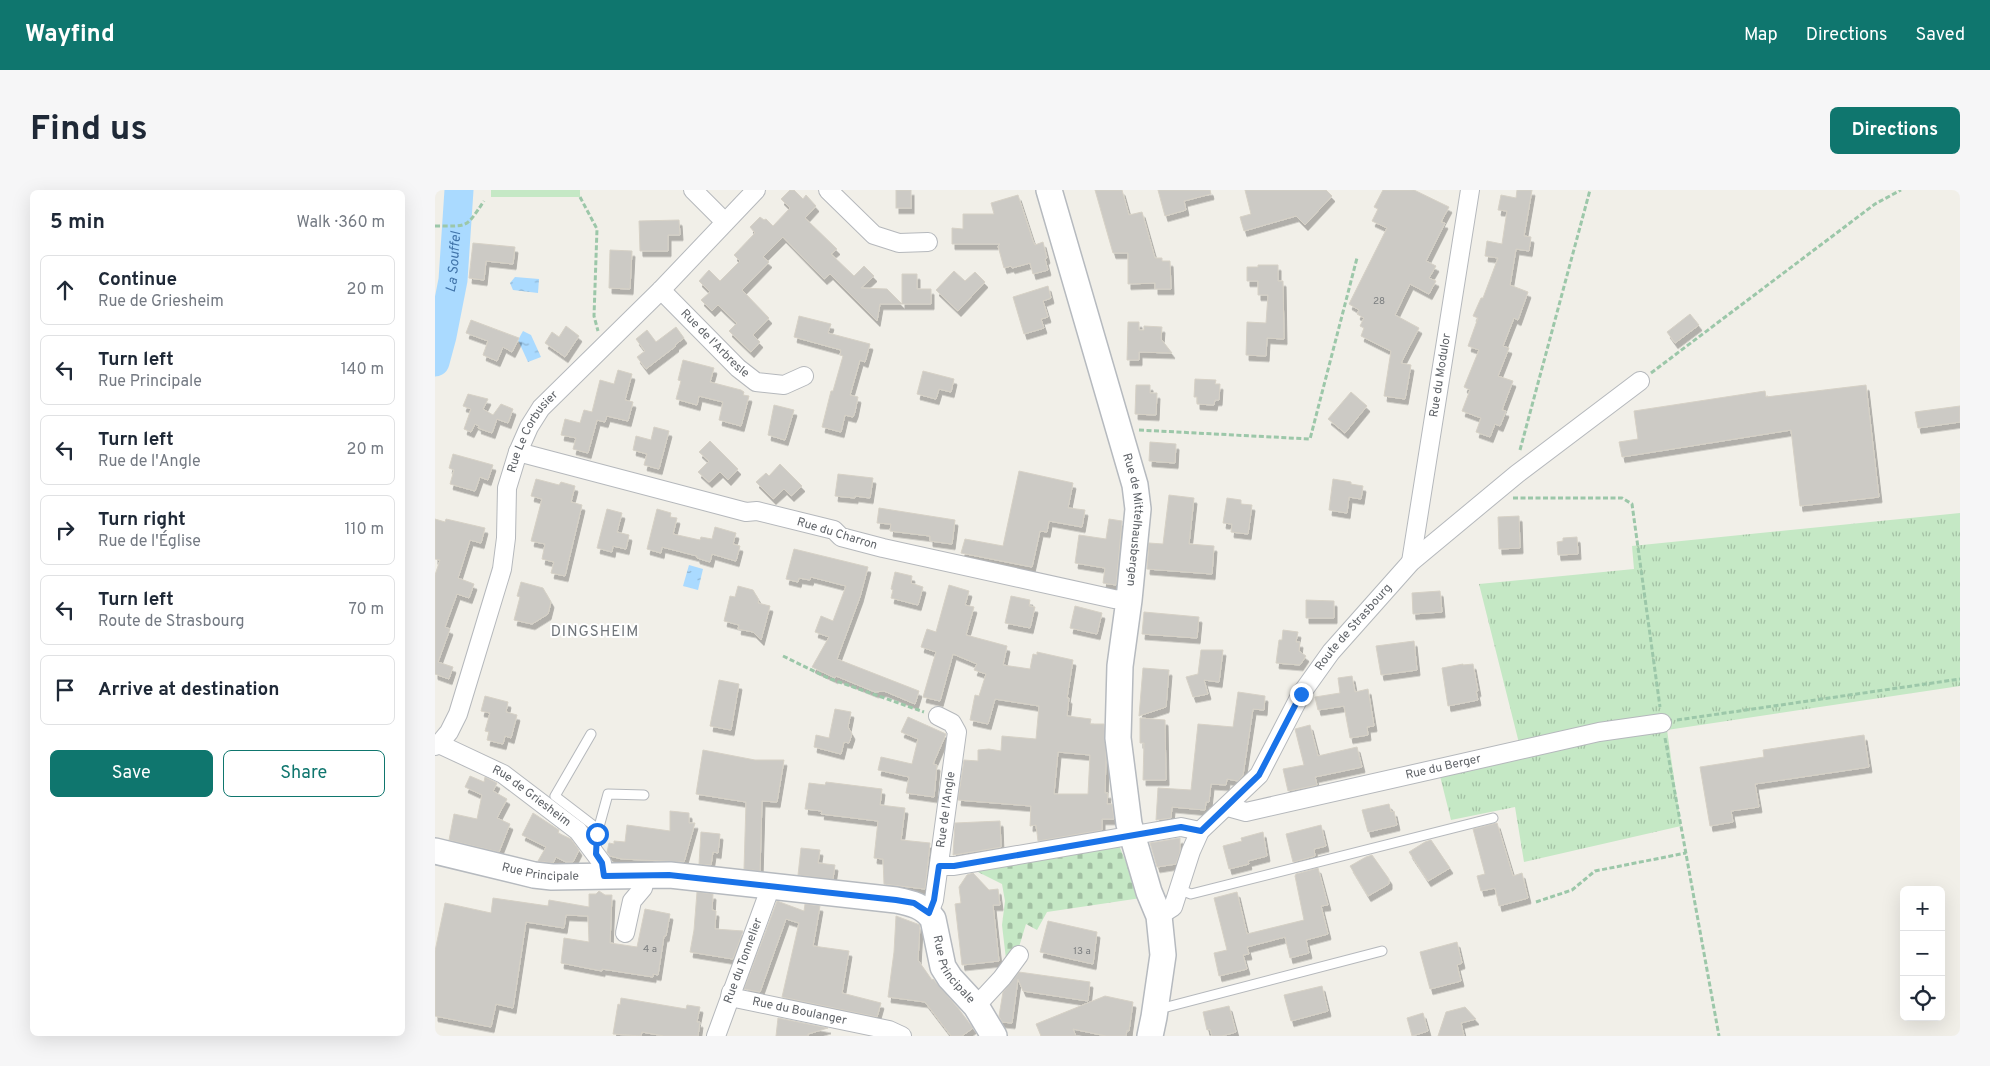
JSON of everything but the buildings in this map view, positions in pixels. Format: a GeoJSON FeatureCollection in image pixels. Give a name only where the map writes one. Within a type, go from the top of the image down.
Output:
{"type":"FeatureCollection","features":[{"type":"Feature","properties":{"kind":"street"},"geometry":{"type":"LineString","coordinates":[[693,190],[725,222]]}},
{"type":"Feature","properties":{"kind":"street","name":"Rue Le Corbusier"},"geometry":{"type":"LineString","coordinates":[[437,745],[449,732],[458,714],[502,568],[506,538],[507,488],[518,452],[529,427],[541,408],[661,290],[756,190]]}},
{"type":"Feature","properties":{"kind":"street"},"geometry":{"type":"LineString","coordinates":[[828,190],[874,235],[899,243],[929,242]]}},
{"type":"Feature","properties":{"kind":"street","name":"Rue de Mittelhausbergen"},"geometry":{"type":"LineString","coordinates":[[1049,190],[1135,485],[1138,510],[1120,666],[1118,738],[1131,835],[1149,892],[1159,916]]}},
{"type":"Feature","properties":{"kind":"street","name":"Rue du Modulor"},"geometry":{"type":"LineString","coordinates":[[1411,562],[1470,190]]}},
{"type":"Feature","properties":{"kind":"street","name":"Rue de l'Arbresle"},"geometry":{"type":"LineString","coordinates":[[661,290],[738,368],[756,382],[784,385],[803,376]]}},
{"type":"Feature","properties":{"kind":"street","name":"Route de Strasbourg"},"geometry":{"type":"LineString","coordinates":[[1159,916],[1173,907],[1191,851],[1201,831],[1259,775],[1301,694],[1331,652],[1411,562],[1517,474],[1640,381]]}},
{"type":"Feature","properties":{"kind":"street","name":"Rue du Charron"},"geometry":{"type":"LineString","coordinates":[[518,452],[746,512],[757,511],[834,530],[841,537],[883,548],[1114,599],[1129,600]]}},
{"type":"Feature","properties":{"kind":"street","name":"Rue de l'Angle"},"geometry":{"type":"LineString","coordinates":[[929,913],[934,900],[957,732],[952,723],[938,716]]}},
{"type":"Feature","properties":{"kind":"street","name":"Rue du Berger"},"geometry":{"type":"LineString","coordinates":[[1227,807],[1246,812],[1599,732],[1662,723]]}},
{"type":"Feature","properties":{"kind":"street","name":"Rue de Griesheim"},"geometry":{"type":"LineString","coordinates":[[437,745],[503,774],[578,830],[600,865]]}},
{"type":"Feature","properties":{"kind":"street"},"geometry":{"type":"LineString","coordinates":[[939,866],[954,866],[1181,827],[1201,831]]}},
{"type":"Feature","properties":{"kind":"street","name":"Rue Principale"},"geometry":{"type":"LineString","coordinates":[[435,851],[534,875],[563,877],[600,865],[646,875],[669,875],[914,903],[929,913],[935,928],[943,967],[950,978],[975,1006],[987,1033]]}},
{"type":"Feature","properties":{"kind":"street"},"geometry":{"type":"LineString","coordinates":[[625,933],[632,901],[643,888],[646,875]]}},
{"type":"Feature","properties":{"kind":"street","name":"Rue du Tonnelier"},"geometry":{"type":"LineString","coordinates":[[716,1036],[771,886]]}},
{"type":"Feature","properties":{"kind":"street"},"geometry":{"type":"LineString","coordinates":[[1149,1036],[1163,955],[1159,916]]}},
{"type":"Feature","properties":{"kind":"street"},"geometry":{"type":"LineString","coordinates":[[975,1006],[1002,978],[1019,955]]}},
{"type":"Feature","properties":{"kind":"street","name":"Rue du Boulanger"},"geometry":{"type":"LineString","coordinates":[[731,992],[730,997],[889,1030],[902,1036]]}},
{"type":"Feature","properties":{"kind":"lane"},"geometry":{"type":"LineString","coordinates":[[591,734],[555,796],[598,829]]}},
{"type":"Feature","properties":{"kind":"lane"},"geometry":{"type":"LineString","coordinates":[[600,865],[598,829],[608,794],[644,795]]}},
{"type":"Feature","properties":{"kind":"lane"},"geometry":{"type":"LineString","coordinates":[[1178,889],[1191,894],[1493,818]]}},
{"type":"Feature","properties":{"kind":"lane"},"geometry":{"type":"LineString","coordinates":[[1155,1007],[1167,1007],[1382,951]]}},
{"type":"Feature","properties":{"kind":"path"},"geometry":{"type":"LineString","coordinates":[[1517,474],[1520,452],[1590,190]]}},
{"type":"Feature","properties":{"kind":"path"},"geometry":{"type":"LineString","coordinates":[[1640,381],[1875,204],[1901,190]]}},
{"type":"Feature","properties":{"kind":"path"},"geometry":{"type":"LineString","coordinates":[[580,197],[597,229],[594,316],[603,346]]}},
{"type":"Feature","properties":{"kind":"path"},"geometry":{"type":"LineString","coordinates":[[435,226],[461,226],[469,223],[484,201]]}},
{"type":"Feature","properties":{"kind":"path"},"geometry":{"type":"LineString","coordinates":[[1118,428],[1310,439],[1357,258]]}},
{"type":"Feature","properties":{"kind":"path"},"geometry":{"type":"LineString","coordinates":[[783,656],[828,678],[938,716]]}},
{"type":"Feature","properties":{"kind":"path"},"geometry":{"type":"LineString","coordinates":[[1662,723],[1960,679]]}},
{"type":"Feature","properties":{"kind":"path"},"geometry":{"type":"LineString","coordinates":[[1536,902],[1572,890],[1595,871],[1686,853]]}},
{"type":"Feature","properties":{"kind":"green space"},"geometry":{"type":"Polygon","coordinates":[[[491,190],[580,190],[580,197],[491,197],[491,190]]]}},
{"type":"Feature","properties":{"kind":"green space"},"geometry":{"type":"Polygon","coordinates":[[[1960,513],[1960,686],[1667,730],[1681,826],[1524,862],[1515,807],[1451,820],[1440,776],[1522,755],[1479,584],[1634,569],[1632,546],[1960,513]]]}},
{"type":"Feature","properties":{"kind":"green space"},"geometry":{"type":"Polygon","coordinates":[[[1118,843],[1141,898],[1047,912],[1037,930],[1026,924],[1019,947],[1006,959],[1002,925],[1005,901],[1002,884],[974,870],[1118,843]]]}},
{"type":"Feature","properties":{"kind":"water"},"geometry":{"type":"Polygon","coordinates":[[[515,277],[539,279],[538,293],[513,290],[510,283],[515,277]]]}},
{"type":"Feature","properties":{"kind":"water"},"geometry":{"type":"Polygon","coordinates":[[[523,331],[531,335],[541,357],[528,362],[518,340],[523,331]]]}},
{"type":"Feature","properties":{"kind":"water"},"geometry":{"type":"Polygon","coordinates":[[[689,565],[703,569],[698,590],[683,586],[689,565]]]}},
{"type":"Feature","properties":{"kind":"waterway","name":"La Souffel"},"geometry":{"type":"LineString","coordinates":[[435,362],[453,280],[459,190]]}},
{"type":"Feature","properties":{"kind":"district","name":"DINGSHEIM"},"geometry":{"type":"Point","coordinates":[595,632]}},
{"type":"Feature","properties":{"kind":"route"},"geometry":{"type":"LineString","coordinates":[[597,834],[596,854],[602,863],[604,876],[669,875],[896,900],[914,903],[929,913],[934,900],[939,866],[954,866],[1181,827],[1201,831],[1259,775],[1301,694]]}}]}
